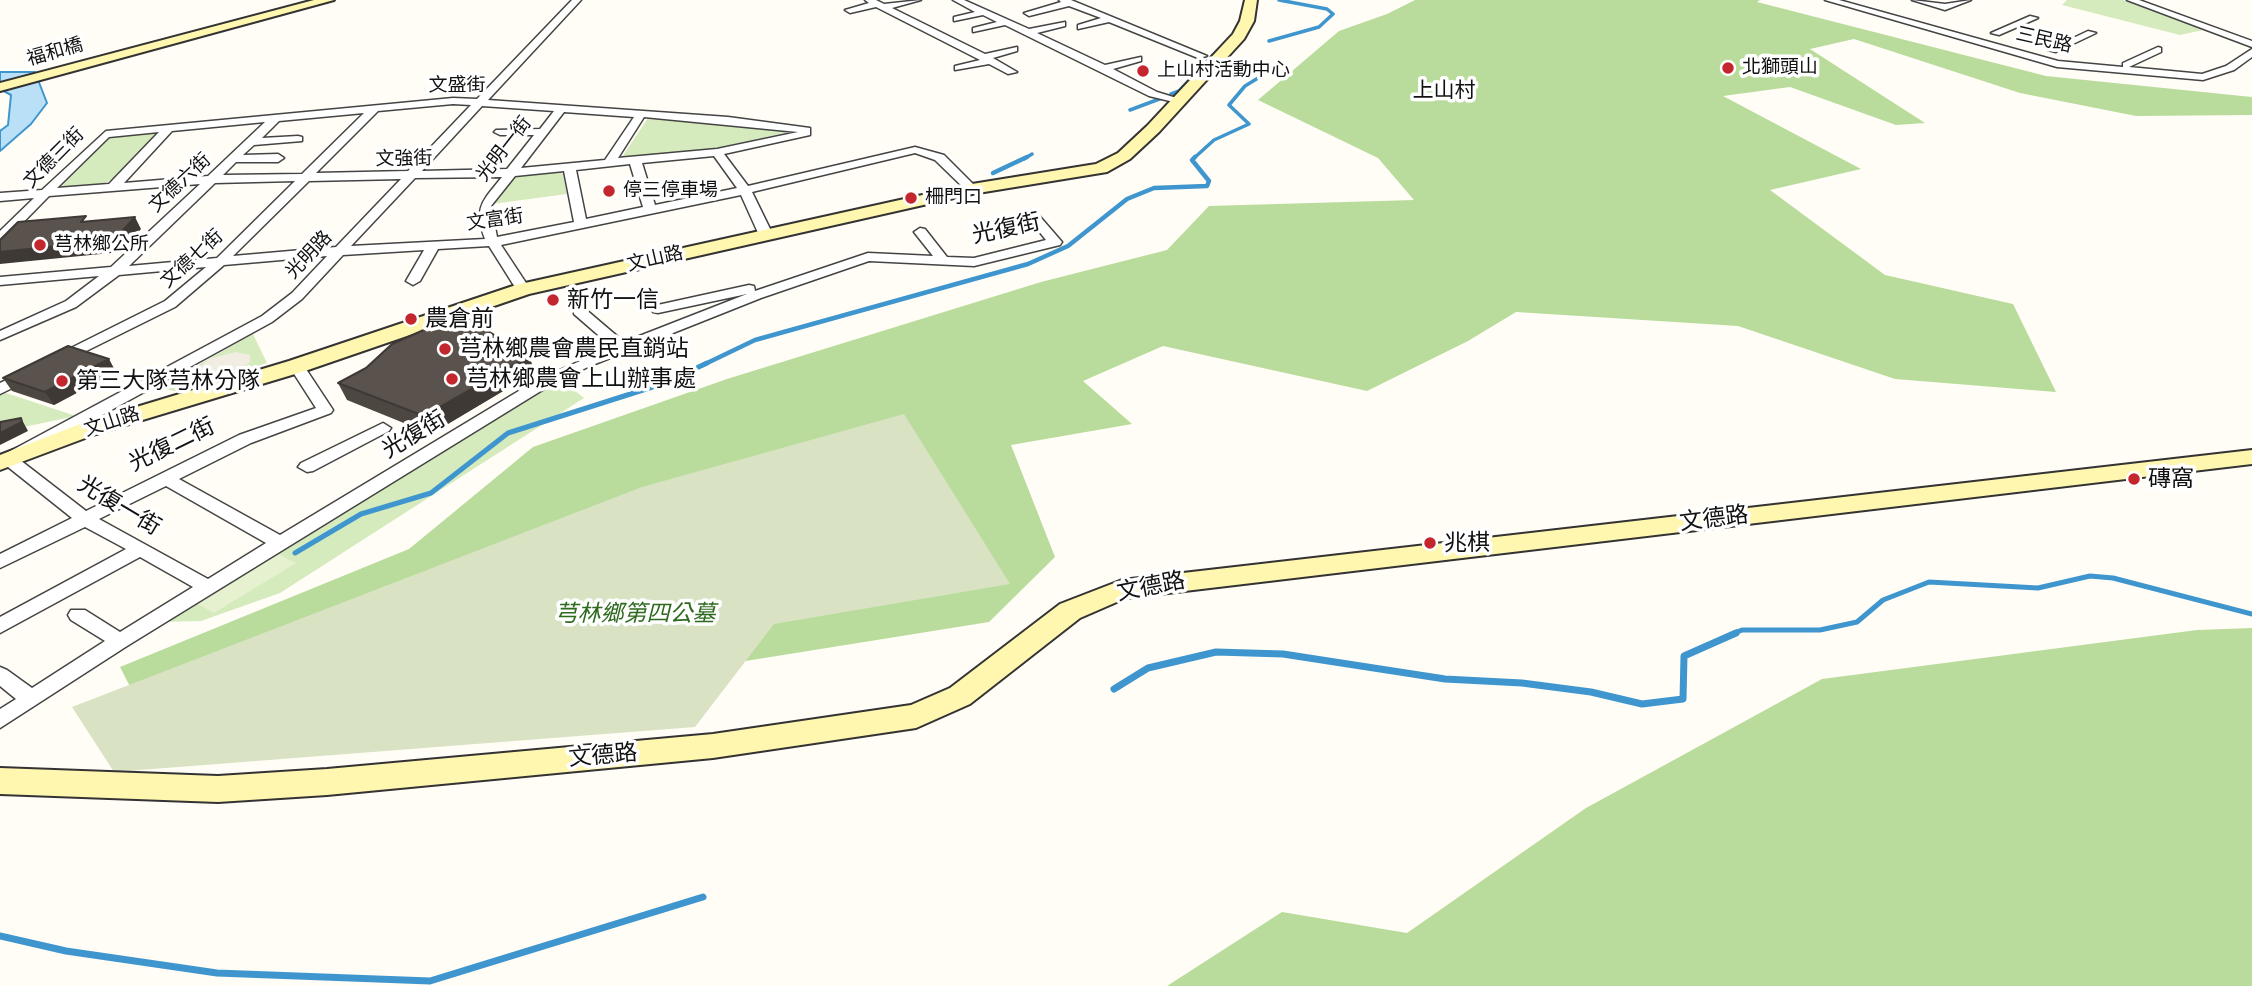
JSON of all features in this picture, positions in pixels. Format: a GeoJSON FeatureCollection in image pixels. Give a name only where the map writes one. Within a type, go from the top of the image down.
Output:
{"type":"FeatureCollection","features":[{"type":"Feature","properties":{"kind":"main road"},"geometry":{"type":"LineString","coordinates":[[116,53],[313,0]]}},
{"type":"Feature","properties":{"kind":"main road"},"geometry":{"type":"LineString","coordinates":[[116,53],[328,0]]}},
{"type":"Feature","properties":{"kind":"main road","name":"文山路"},"geometry":{"type":"LineString","coordinates":[[4,461],[88,429],[297,366],[523,289],[972,189],[1101,168],[1124,156],[1153,129],[1239,36],[1247,20],[1251,0]]}},
{"type":"Feature","properties":{"kind":"main road","name":"福和橋"},"geometry":{"type":"LineString","coordinates":[[0,85],[116,53]]}},
{"type":"Feature","properties":{"kind":"main road","name":"文德路"},"geometry":{"type":"LineString","coordinates":[[0,781],[218,789],[699,747],[841,729],[915,716],[960,696],[1070,611],[1122,589],[2252,457]]}},
{"type":"Feature","properties":{"kind":"street","name":"光明路"},"geometry":{"type":"LineString","coordinates":[[4,461],[267,319],[297,296],[577,0]]}},
{"type":"Feature","properties":{"kind":"street"},"geometry":{"type":"LineString","coordinates":[[850,10],[917,0]]}},
{"type":"Feature","properties":{"kind":"street"},"geometry":{"type":"LineString","coordinates":[[957,0],[1029,32],[1153,94],[1178,100]]}},
{"type":"Feature","properties":{"kind":"street","name":"三民路"},"geometry":{"type":"LineString","coordinates":[[1829,0],[2057,64],[2203,77],[2230,68],[2252,52]]}},
{"type":"Feature","properties":{"kind":"street"},"geometry":{"type":"LineString","coordinates":[[1916,0],[1945,7],[1967,0]]}},
{"type":"Feature","properties":{"kind":"street"},"geometry":{"type":"LineString","coordinates":[[2131,0],[2252,44]]}},
{"type":"Feature","properties":{"kind":"street"},"geometry":{"type":"LineString","coordinates":[[1029,13],[1066,1],[1202,56]]}},
{"type":"Feature","properties":{"kind":"street"},"geometry":{"type":"LineString","coordinates":[[877,4],[1012,72]]}},
{"type":"Feature","properties":{"kind":"street"},"geometry":{"type":"LineString","coordinates":[[1078,15],[1091,11]]}},
{"type":"Feature","properties":{"kind":"street"},"geometry":{"type":"LineString","coordinates":[[957,19],[985,12]]}},
{"type":"Feature","properties":{"kind":"street"},"geometry":{"type":"LineString","coordinates":[[1996,33],[2033,18]]}},
{"type":"Feature","properties":{"kind":"street"},"geometry":{"type":"LineString","coordinates":[[1081,27],[1109,19]]}},
{"type":"Feature","properties":{"kind":"street"},"geometry":{"type":"LineString","coordinates":[[976,30],[1007,22]]}},
{"type":"Feature","properties":{"kind":"street"},"geometry":{"type":"LineString","coordinates":[[1029,32],[1062,24]]}},
{"type":"Feature","properties":{"kind":"street"},"geometry":{"type":"LineString","coordinates":[[2053,50],[2091,33]]}},
{"type":"Feature","properties":{"kind":"street"},"geometry":{"type":"LineString","coordinates":[[1037,47],[1051,43]]}},
{"type":"Feature","properties":{"kind":"street"},"geometry":{"type":"LineString","coordinates":[[959,68],[1014,49]]}},
{"type":"Feature","properties":{"kind":"street"},"geometry":{"type":"LineString","coordinates":[[2127,65],[2158,50]]}},
{"type":"Feature","properties":{"kind":"street"},"geometry":{"type":"LineString","coordinates":[[1103,69],[1137,59]]}},
{"type":"Feature","properties":{"kind":"street","name":"文盛街"},"geometry":{"type":"LineString","coordinates":[[106,134],[453,101],[797,128],[806,130],[806,133]]}},
{"type":"Feature","properties":{"kind":"street","name":"文德七街"},"geometry":{"type":"LineString","coordinates":[[0,389],[170,304],[220,262],[374,109]]}},
{"type":"Feature","properties":{"kind":"street","name":"光明一街"},"geometry":{"type":"LineString","coordinates":[[523,289],[487,232],[483,219],[485,206],[561,109]]}},
{"type":"Feature","properties":{"kind":"street"},"geometry":{"type":"LineString","coordinates":[[609,163],[641,114]]}},
{"type":"Feature","properties":{"kind":"street","name":"文德六街"},"geometry":{"type":"LineString","coordinates":[[0,336],[71,304],[115,271],[276,118]]}},
{"type":"Feature","properties":{"kind":"street"},"geometry":{"type":"LineString","coordinates":[[112,188],[169,128]]}},
{"type":"Feature","properties":{"kind":"street"},"geometry":{"type":"LineString","coordinates":[[500,132],[542,132]]}},
{"type":"Feature","properties":{"kind":"street","name":"文強街"},"geometry":{"type":"LineString","coordinates":[[0,198],[211,179],[509,173],[717,152],[806,133]]}},
{"type":"Feature","properties":{"kind":"street","name":"文德三街"},"geometry":{"type":"LineString","coordinates":[[0,238],[106,134]]}},
{"type":"Feature","properties":{"kind":"street"},"geometry":{"type":"LineString","coordinates":[[251,142],[298,139]]}},
{"type":"Feature","properties":{"kind":"street","name":"文富街"},"geometry":{"type":"LineString","coordinates":[[0,281],[339,251],[494,242],[746,190],[915,150],[936,153],[972,189]]}},
{"type":"Feature","properties":{"kind":"street"},"geometry":{"type":"LineString","coordinates":[[717,152],[746,190],[766,234]]}},
{"type":"Feature","properties":{"kind":"street"},"geometry":{"type":"LineString","coordinates":[[233,159],[278,158]]}},
{"type":"Feature","properties":{"kind":"street"},"geometry":{"type":"LineString","coordinates":[[635,161],[650,210]]}},
{"type":"Feature","properties":{"kind":"street"},"geometry":{"type":"LineString","coordinates":[[569,167],[581,224]]}},
{"type":"Feature","properties":{"kind":"street","name":"光復街"},"geometry":{"type":"LineString","coordinates":[[0,720],[120,641],[543,383],[622,348],[756,295],[868,257],[974,261],[1055,242],[1032,215]]}},
{"type":"Feature","properties":{"kind":"street"},"geometry":{"type":"LineString","coordinates":[[919,232],[943,260]]}},
{"type":"Feature","properties":{"kind":"street"},"geometry":{"type":"LineString","coordinates":[[413,281],[433,246]]}},
{"type":"Feature","properties":{"kind":"street"},"geometry":{"type":"LineString","coordinates":[[658,309],[751,288],[756,295]]}},
{"type":"Feature","properties":{"kind":"street"},"geometry":{"type":"LineString","coordinates":[[579,311],[622,348]]}},
{"type":"Feature","properties":{"kind":"street","name":"光復二街"},"geometry":{"type":"LineString","coordinates":[[0,562],[245,439],[325,410],[297,366]]}},
{"type":"Feature","properties":{"kind":"street"},"geometry":{"type":"LineString","coordinates":[[307,467],[383,428]]}},
{"type":"Feature","properties":{"kind":"street","name":"光復一街"},"geometry":{"type":"LineString","coordinates":[[4,461],[83,518],[208,587]]}},
{"type":"Feature","properties":{"kind":"street"},"geometry":{"type":"LineString","coordinates":[[165,478],[281,543]]}},
{"type":"Feature","properties":{"kind":"street"},"geometry":{"type":"LineString","coordinates":[[0,626],[141,549]]}},
{"type":"Feature","properties":{"kind":"street"},"geometry":{"type":"LineString","coordinates":[[78,615],[120,641]]}},
{"type":"Feature","properties":{"kind":"street"},"geometry":{"type":"LineString","coordinates":[[0,675],[30,698]]}},
{"type":"Feature","properties":{"kind":"green space"},"geometry":{"type":"Polygon","coordinates":[[[1415,0],[1760,0],[1757,2],[2046,76],[2252,97],[2252,115],[2136,116],[2020,93],[1854,39],[1810,49],[1925,123],[1896,125],[1790,87],[1723,96],[1861,169],[1770,190],[1885,275],[2013,304],[2056,392],[1895,379],[1738,326],[1516,312],[1468,341],[1367,391],[1163,346],[1083,381],[1132,424],[1011,445],[1055,557],[989,622],[396,717],[147,720],[120,667],[409,549],[533,447],[727,379],[1041,282],[1167,250],[1209,206],[1414,200],[1378,158],[1258,100],[1339,31],[1387,14],[1415,0]]]}},
{"type":"Feature","properties":{"kind":"green space"},"geometry":{"type":"Polygon","coordinates":[[[2067,0],[2123,0],[2203,30],[2180,35],[2062,5],[2067,0]]]}},
{"type":"Feature","properties":{"kind":"green space"},"geometry":{"type":"Polygon","coordinates":[[[648,118],[721,122],[794,131],[710,149],[622,157],[648,118]]]}},
{"type":"Feature","properties":{"kind":"green space"},"geometry":{"type":"Polygon","coordinates":[[[153,131],[160,133],[117,176],[91,188],[77,189],[61,185],[107,138],[153,131]]]}},
{"type":"Feature","properties":{"kind":"green space"},"geometry":{"type":"Polygon","coordinates":[[[557,171],[563,174],[567,194],[492,204],[512,178],[557,171]]]}},
{"type":"Feature","properties":{"kind":"green space"},"geometry":{"type":"Polygon","coordinates":[[[253,334],[267,363],[175,391],[164,389],[170,381],[253,334]]]}},
{"type":"Feature","properties":{"kind":"green space"},"geometry":{"type":"Polygon","coordinates":[[[559,378],[584,398],[280,593],[201,621],[154,622],[559,378]]]}},
{"type":"Feature","properties":{"kind":"green space"},"geometry":{"type":"Polygon","coordinates":[[[6,393],[76,416],[0,432],[0,395],[6,393]]]}},
{"type":"Feature","properties":{"kind":"green space","name":"芎林鄉第四公墓"},"geometry":{"type":"Polygon","coordinates":[[[904,414],[1010,584],[774,624],[695,727],[114,772],[72,707],[642,487],[904,414]]]}},
{"type":"Feature","properties":{"kind":"green space"},"geometry":{"type":"Polygon","coordinates":[[[274,552],[296,563],[214,613],[193,601],[274,552]]]}},
{"type":"Feature","properties":{"kind":"green space"},"geometry":{"type":"Polygon","coordinates":[[[2252,628],[2252,986],[1167,986],[1282,912],[1407,933],[1586,808],[1822,679],[2197,630],[2252,628]]]}},
{"type":"Feature","properties":{"kind":"shaded area"},"geometry":{"type":"Polygon","coordinates":[[[235,352],[250,355],[250,362],[239,370],[224,375],[207,376],[199,372],[199,368],[209,359],[235,352]]]}},
{"type":"Feature","properties":{"kind":"water"},"geometry":{"type":"Polygon","coordinates":[[[0,72],[35,72],[47,103],[31,124],[0,151],[0,131],[8,125],[11,95],[0,89],[0,72]]]}},
{"type":"Feature","properties":{"kind":"building"},"geometry":{"type":"Polygon","coordinates":[[[86,216],[81,222],[135,217],[114,240],[0,252],[0,240],[18,222],[86,216]]]}},
{"type":"Feature","properties":{"kind":"building","name":"芎林鄉農會上山辦事處"},"geometry":{"type":"Polygon","coordinates":[[[460,314],[529,356],[424,416],[338,383],[366,368],[392,344],[460,314]]]}},
{"type":"Feature","properties":{"kind":"building"},"geometry":{"type":"Polygon","coordinates":[[[68,346],[109,359],[45,392],[3,378],[68,346]]]}},
{"type":"Feature","properties":{"kind":"building"},"geometry":{"type":"Polygon","coordinates":[[[21,418],[22,422],[0,433],[0,422],[21,418]]]}},
{"type":"Feature","properties":{"kind":"waterway"},"geometry":{"type":"LineString","coordinates":[[1269,41],[1319,27],[1333,14],[1327,9],[1279,0]]}},
{"type":"Feature","properties":{"kind":"waterway"},"geometry":{"type":"LineString","coordinates":[[1171,94],[1179,91],[1219,49]]}},
{"type":"Feature","properties":{"kind":"waterway"},"geometry":{"type":"LineString","coordinates":[[1193,159],[1214,140],[1249,124],[1229,105],[1245,86],[1281,64]]}},
{"type":"Feature","properties":{"kind":"waterway"},"geometry":{"type":"LineString","coordinates":[[1130,110],[1162,98]]}},
{"type":"Feature","properties":{"kind":"waterway"},"geometry":{"type":"LineString","coordinates":[[1024,159],[1032,154]]}},
{"type":"Feature","properties":{"kind":"waterway"},"geometry":{"type":"LineString","coordinates":[[993,173],[1027,157]]}},
{"type":"Feature","properties":{"kind":"waterway"},"geometry":{"type":"LineString","coordinates":[[703,365],[755,340],[1028,264],[1068,246],[1127,199],[1154,188],[1207,186],[1209,181],[1193,159]]}},
{"type":"Feature","properties":{"kind":"waterway"},"geometry":{"type":"LineString","coordinates":[[295,553],[361,514],[431,493],[508,433],[665,383],[707,363]]}},
{"type":"Feature","properties":{"kind":"waterway"},"geometry":{"type":"LineString","coordinates":[[1732,634],[1742,630],[1820,630],[1857,622],[1883,600],[1929,582],[2038,588],[2090,576],[2113,578],[2252,614]]}},
{"type":"Feature","properties":{"kind":"waterway"},"geometry":{"type":"LineString","coordinates":[[1114,689],[1148,668],[1216,652],[1283,654],[1445,679],[1522,683],[1591,692],[1642,704],[1683,699],[1684,656],[1736,633]]}},
{"type":"Feature","properties":{"kind":"waterway"},"geometry":{"type":"LineString","coordinates":[[0,936],[66,951],[217,973],[430,981],[703,897]]}},
{"type":"Feature","properties":{"kind":"place","name":"北獅頭山"},"geometry":{"type":"Point","coordinates":[1728,68]}},
{"type":"Feature","properties":{"kind":"place","name":"上山村活動中心"},"geometry":{"type":"Point","coordinates":[1143,71]}},
{"type":"Feature","properties":{"kind":"place","name":"停三停車場"},"geometry":{"type":"Point","coordinates":[609,191]}},
{"type":"Feature","properties":{"kind":"place","name":"柵門口"},"geometry":{"type":"Point","coordinates":[911,198]}},
{"type":"Feature","properties":{"kind":"place","name":"芎林鄉公所"},"geometry":{"type":"Point","coordinates":[40,245]}},
{"type":"Feature","properties":{"kind":"place","name":"新竹一信"},"geometry":{"type":"Point","coordinates":[553,300]}},
{"type":"Feature","properties":{"kind":"place","name":"農倉前"},"geometry":{"type":"Point","coordinates":[411,319]}},
{"type":"Feature","properties":{"kind":"place","name":"芎林鄉農會農民直銷站"},"geometry":{"type":"Point","coordinates":[445,349]}},
{"type":"Feature","properties":{"kind":"place","name":"芎林鄉農會上山辦事處"},"geometry":{"type":"Point","coordinates":[452,379]}},
{"type":"Feature","properties":{"kind":"place","name":"第三大隊芎林分隊"},"geometry":{"type":"Point","coordinates":[62,381]}},
{"type":"Feature","properties":{"kind":"place","name":"磚窩"},"geometry":{"type":"Point","coordinates":[2134,479]}},
{"type":"Feature","properties":{"kind":"place","name":"兆棋"},"geometry":{"type":"Point","coordinates":[1430,543]}},
{"type":"Feature","properties":{"kind":"district","name":"上山村"},"geometry":{"type":"Point","coordinates":[1444,91]}}]}
